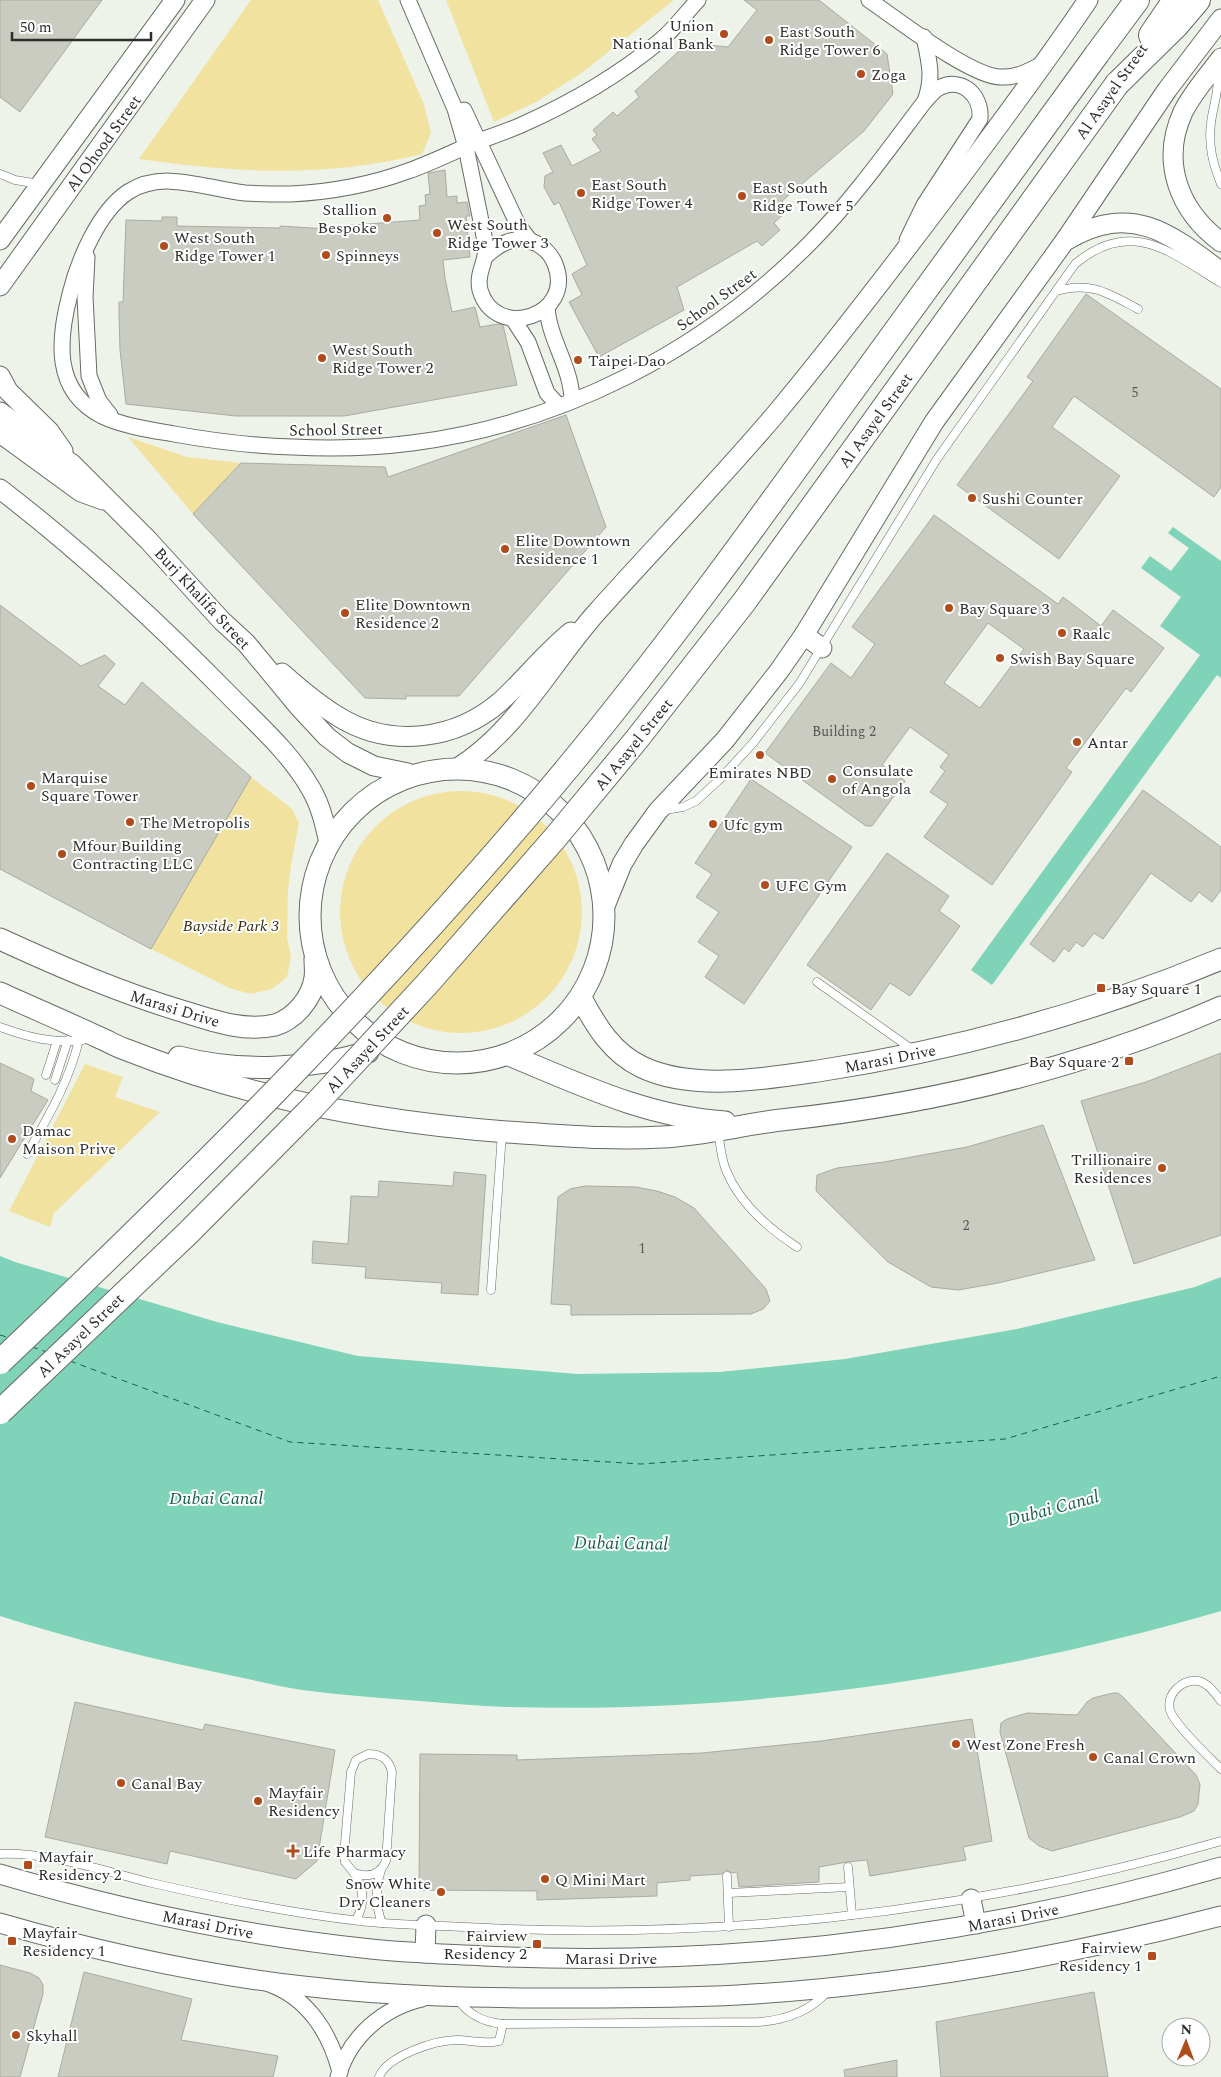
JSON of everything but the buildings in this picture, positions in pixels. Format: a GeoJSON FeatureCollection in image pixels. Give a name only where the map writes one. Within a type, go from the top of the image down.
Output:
{"type":"FeatureCollection","features":[{"type":"Feature","properties":{"kind":"main road"},"geometry":{"type":"LineString","coordinates":[[1097,54],[1122,0]]}},
{"type":"Feature","properties":{"kind":"main road","name":"Al Asayel Street"},"geometry":{"type":"LineString","coordinates":[[0,1362],[167,1202],[341,1024],[399,962],[568,768],[715,581],[1137,0]]}},
{"type":"Feature","properties":{"kind":"main road","name":"Al Asayel Street"},"geometry":{"type":"LineString","coordinates":[[0,1412],[188,1232],[312,1108],[434,976],[555,838],[654,717],[744,602],[1117,84],[1175,0]]}},
{"type":"Feature","properties":{"kind":"main road"},"geometry":{"type":"LineString","coordinates":[[1117,84],[1166,36],[1198,0]]}},
{"type":"Feature","properties":{"kind":"main road"},"geometry":{"type":"LineString","coordinates":[[456,769],[493,773],[528,786],[558,808],[582,836],[598,869],[606,906],[601,954],[581,998],[550,1032],[509,1054],[468,1063],[452,1062],[427,1060],[388,1046],[356,1023],[331,993],[315,956],[310,928],[310,898],[317,870],[329,843],[347,818],[370,797],[408,773],[456,769]]}},
{"type":"Feature","properties":{"kind":"main road","name":"Marasi Drive"},"geometry":{"type":"LineString","coordinates":[[0,939],[80,975],[152,1002],[219,1022],[255,1027],[276,1025],[294,1014],[308,998],[315,978],[315,956]]}},
{"type":"Feature","properties":{"kind":"main road","name":"Marasi Drive"},"geometry":{"type":"LineString","coordinates":[[581,998],[604,1038],[622,1055],[643,1067],[666,1075],[716,1081],[766,1079],[918,1054],[985,1038],[1115,1000],[1221,959]]}},
{"type":"Feature","properties":{"kind":"main road"},"geometry":{"type":"LineString","coordinates":[[0,993],[126,1050],[178,1068],[288,1100],[412,1122],[503,1131],[628,1138],[662,1137],[718,1131],[762,1122],[882,1107],[1000,1082],[1115,1048],[1218,1011]]}},
{"type":"Feature","properties":{"kind":"main road"},"geometry":{"type":"LineString","coordinates":[[100,1037],[188,1060],[228,1066],[269,1067],[309,1065],[348,1058],[388,1046]]}},
{"type":"Feature","properties":{"kind":"main road"},"geometry":{"type":"LineString","coordinates":[[509,1054],[619,1100],[646,1109],[704,1120],[762,1122]]}},
{"type":"Feature","properties":{"kind":"street","name":"Al Ohood Street"},"geometry":{"type":"LineString","coordinates":[[0,240],[175,0]]}},
{"type":"Feature","properties":{"kind":"street","name":"Al Ohood Street"},"geometry":{"type":"LineString","coordinates":[[0,286],[205,0]]}},
{"type":"Feature","properties":{"kind":"street"},"geometry":{"type":"LineString","coordinates":[[408,0],[455,109],[518,225],[531,242]]}},
{"type":"Feature","properties":{"kind":"street"},"geometry":{"type":"LineString","coordinates":[[417,0],[473,144],[486,256]]}},
{"type":"Feature","properties":{"kind":"street","name":"School Street"},"geometry":{"type":"LineString","coordinates":[[698,0],[664,38],[592,89],[546,114],[513,129],[411,170],[370,183],[329,191],[278,194],[245,192],[183,182],[163,181],[144,184],[127,193],[112,206],[89,243],[77,271],[68,301],[62,332],[61,355],[64,370],[78,396],[102,416],[116,421],[167,433],[239,444],[275,447],[378,447],[444,438],[509,423],[565,403],[638,371],[670,353],[708,329],[759,291],[786,267],[836,215],[925,101],[930,87],[931,72],[924,37]]}},
{"type":"Feature","properties":{"kind":"street"},"geometry":{"type":"LineString","coordinates":[[869,0],[969,67],[990,76],[1012,77],[1046,63]]}},
{"type":"Feature","properties":{"kind":"street"},"geometry":{"type":"LineString","coordinates":[[456,769],[472,759],[499,735],[594,616],[684,518],[773,416],[900,258],[1046,63],[1088,0]]}},
{"type":"Feature","properties":{"kind":"street"},"geometry":{"type":"LineString","coordinates":[[606,906],[622,864],[658,811],[744,718],[804,635],[918,447],[1064,242],[1168,90],[1221,19]]}},
{"type":"Feature","properties":{"kind":"street"},"geometry":{"type":"LineString","coordinates":[[1218,62],[1194,93],[1182,114],[1174,149],[1175,173],[1187,208],[1198,223],[1221,242]]}},
{"type":"Feature","properties":{"kind":"street"},"geometry":{"type":"LineString","coordinates":[[900,258],[924,205],[980,119],[981,108],[977,98],[969,89],[958,85],[947,85],[937,90],[925,101]]}},
{"type":"Feature","properties":{"kind":"street"},"geometry":{"type":"LineString","coordinates":[[1102,185],[1129,160],[1164,116],[1194,93]]}},
{"type":"Feature","properties":{"kind":"street"},"geometry":{"type":"LineString","coordinates":[[1064,242],[1082,231],[1102,225],[1122,223],[1143,225],[1162,231],[1180,241],[1221,272]]}},
{"type":"Feature","properties":{"kind":"street"},"geometry":{"type":"LineString","coordinates":[[518,240],[531,242],[543,248],[552,258],[557,270],[558,284],[555,296],[547,308],[536,315],[513,319],[492,309],[484,300],[479,278],[481,266],[486,256],[505,242],[518,240]]}},
{"type":"Feature","properties":{"kind":"street"},"geometry":{"type":"LineString","coordinates":[[89,243],[85,297],[88,376],[99,401],[116,421]]}},
{"type":"Feature","properties":{"kind":"street"},"geometry":{"type":"LineString","coordinates":[[513,319],[534,353],[547,393],[565,403],[571,382],[550,326],[547,308]]}},
{"type":"Feature","properties":{"kind":"street"},"geometry":{"type":"LineString","coordinates":[[534,353],[556,344]]}},
{"type":"Feature","properties":{"kind":"street"},"geometry":{"type":"LineString","coordinates":[[0,376],[8,391],[49,431],[72,464]]}},
{"type":"Feature","properties":{"kind":"street","name":"Burj Khalifa Street"},"geometry":{"type":"LineString","coordinates":[[0,412],[72,464],[180,573],[222,621],[246,643],[299,707],[327,737],[348,753],[374,766],[408,773]]}},
{"type":"Feature","properties":{"kind":"street"},"geometry":{"type":"LineString","coordinates":[[0,434],[81,492],[109,502]]}},
{"type":"Feature","properties":{"kind":"street"},"geometry":{"type":"LineString","coordinates":[[0,490],[24,508],[135,603],[279,746],[298,768],[312,791],[323,816],[329,843]]}},
{"type":"Feature","properties":{"kind":"street"},"geometry":{"type":"LineString","coordinates":[[0,495],[24,508]]}},
{"type":"Feature","properties":{"kind":"street"},"geometry":{"type":"LineString","coordinates":[[246,643],[307,694],[340,718],[380,733],[403,738],[424,737],[465,725],[484,714],[502,700],[545,655],[594,616]]}},
{"type":"Feature","properties":{"kind":"street"},"geometry":{"type":"LineString","coordinates":[[804,635],[822,648]]}},
{"type":"Feature","properties":{"kind":"street","name":"Marasi Drive"},"geometry":{"type":"LineString","coordinates":[[0,1874],[92,1899],[223,1927],[329,1944],[425,1953],[595,1959],[735,1954],[892,1938],[1040,1913],[1221,1867]]}},
{"type":"Feature","properties":{"kind":"street"},"geometry":{"type":"LineString","coordinates":[[971,1899],[976,1924]]}},
{"type":"Feature","properties":{"kind":"street"},"geometry":{"type":"LineString","coordinates":[[0,1923],[117,1954],[205,1972],[350,1991],[450,1996],[646,1998],[738,1995],[832,1987],[1006,1962],[1103,1944],[1221,1916]]}},
{"type":"Feature","properties":{"kind":"street"},"geometry":{"type":"LineString","coordinates":[[425,1953],[426,1925]]}},
{"type":"Feature","properties":{"kind":"street"},"geometry":{"type":"LineString","coordinates":[[258,1980],[288,1993],[312,2014],[330,2041],[339,2074]]}},
{"type":"Feature","properties":{"kind":"street"},"geometry":{"type":"LineString","coordinates":[[339,2074],[356,2041],[366,2028],[380,2018],[410,2002],[450,1996]]}},
{"type":"Feature","properties":{"kind":"lane"},"geometry":{"type":"LineString","coordinates":[[1218,62],[1218,88],[1211,121],[1210,144],[1214,167],[1221,184]]}},
{"type":"Feature","properties":{"kind":"lane"},"geometry":{"type":"LineString","coordinates":[[0,174],[14,180],[40,184]]}},
{"type":"Feature","properties":{"kind":"lane"},"geometry":{"type":"LineString","coordinates":[[658,811],[683,807],[696,800],[720,779],[799,684],[937,459],[1075,264],[1102,246],[1134,241],[1150,243],[1166,250],[1221,283]]}},
{"type":"Feature","properties":{"kind":"lane"},"geometry":{"type":"LineString","coordinates":[[1056,291],[1079,286],[1095,288],[1138,310]]}},
{"type":"Feature","properties":{"kind":"lane"},"geometry":{"type":"LineString","coordinates":[[817,982],[918,1054]]}},
{"type":"Feature","properties":{"kind":"lane"},"geometry":{"type":"LineString","coordinates":[[0,1027],[38,1039],[57,1041],[100,1037]]}},
{"type":"Feature","properties":{"kind":"lane"},"geometry":{"type":"LineString","coordinates":[[55,1080],[68,1040]]}},
{"type":"Feature","properties":{"kind":"lane"},"geometry":{"type":"LineString","coordinates":[[27,1154],[64,1088],[75,1058],[79,1040]]}},
{"type":"Feature","properties":{"kind":"lane"},"geometry":{"type":"LineString","coordinates":[[46,1075],[57,1041]]}},
{"type":"Feature","properties":{"kind":"lane"},"geometry":{"type":"LineString","coordinates":[[490,1290],[503,1131]]}},
{"type":"Feature","properties":{"kind":"lane"},"geometry":{"type":"LineString","coordinates":[[718,1131],[725,1169],[736,1188],[753,1210],[774,1231],[797,1247]]}},
{"type":"Feature","properties":{"kind":"lane"},"geometry":{"type":"LineString","coordinates":[[1221,1701],[1209,1686],[1198,1681],[1186,1682],[1176,1688],[1170,1699],[1170,1711],[1176,1721],[1221,1770]]}},
{"type":"Feature","properties":{"kind":"lane"},"geometry":{"type":"LineString","coordinates":[[356,1920],[363,1905],[362,1888],[345,1862],[344,1856],[351,1772],[356,1760],[368,1754],[382,1756],[391,1766],[392,1772],[387,1856],[381,1870],[376,1891],[377,1908],[382,1923]]}},
{"type":"Feature","properties":{"kind":"lane"},"geometry":{"type":"LineString","coordinates":[[0,1854],[31,1855],[203,1895],[291,1911],[356,1920],[556,1932],[615,1932],[729,1928],[852,1916],[971,1899],[1091,1873],[1221,1840]]}},
{"type":"Feature","properties":{"kind":"lane"},"geometry":{"type":"LineString","coordinates":[[848,1867],[852,1916]]}},
{"type":"Feature","properties":{"kind":"lane"},"geometry":{"type":"LineString","coordinates":[[354,1874],[368,1876],[381,1870]]}},
{"type":"Feature","properties":{"kind":"lane"},"geometry":{"type":"LineString","coordinates":[[727,1876],[729,1928]]}},
{"type":"Feature","properties":{"kind":"lane"},"geometry":{"type":"LineString","coordinates":[[728,1893],[849,1887]]}},
{"type":"Feature","properties":{"kind":"lane"},"geometry":{"type":"LineString","coordinates":[[450,1996],[481,2020],[503,2024],[773,2021],[800,2013],[832,1987]]}},
{"type":"Feature","properties":{"kind":"lane"},"geometry":{"type":"LineString","coordinates":[[379,2077],[381,2070],[400,2058],[435,2042],[457,2040],[492,2043],[499,2041],[503,2024]]}},
{"type":"Feature","properties":{"kind":"green space"},"geometry":{"type":"Polygon","coordinates":[[[251,0],[378,0],[424,104],[431,133],[422,154],[350,167],[281,171],[211,168],[139,159],[251,0]]]}},
{"type":"Feature","properties":{"kind":"green space"},"geometry":{"type":"Polygon","coordinates":[[[446,0],[674,0],[583,72],[536,102],[494,122],[446,0]]]}},
{"type":"Feature","properties":{"kind":"green space"},"geometry":{"type":"Polygon","coordinates":[[[128,437],[187,457],[241,463],[193,514],[128,437]]]}},
{"type":"Feature","properties":{"kind":"green space","name":"Bayside Park 3"},"geometry":{"type":"Polygon","coordinates":[[[251,777],[292,809],[299,823],[288,890],[287,937],[291,957],[287,977],[272,989],[251,994],[229,988],[151,949],[251,777]]]}},
{"type":"Feature","properties":{"kind":"green space"},"geometry":{"type":"Polygon","coordinates":[[[461,791],[485,794],[507,801],[528,812],[546,827],[561,845],[572,866],[579,888],[582,912],[579,936],[572,958],[561,979],[546,997],[528,1012],[507,1023],[485,1030],[461,1033],[437,1030],[415,1023],[394,1012],[376,997],[361,979],[350,958],[343,936],[340,912],[343,888],[350,866],[361,845],[376,827],[394,812],[415,801],[437,794],[461,791]]]}},
{"type":"Feature","properties":{"kind":"green space"},"geometry":{"type":"Polygon","coordinates":[[[85,1064],[123,1077],[115,1097],[160,1112],[54,1213],[50,1227],[9,1211],[85,1064]]]}},
{"type":"Feature","properties":{"kind":"water"},"geometry":{"type":"Polygon","coordinates":[[[1173,527],[1221,561],[1221,678],[1217,675],[992,985],[971,970],[1200,655],[1160,626],[1181,597],[1141,568],[1150,556],[1171,571],[1189,548],[1168,533],[1173,527]]]}},
{"type":"Feature","properties":{"kind":"water","name":"Dubai Canal"},"geometry":{"type":"Polygon","coordinates":[[[0,1256],[217,1322],[358,1356],[577,1374],[720,1372],[845,1359],[1017,1329],[1195,1287],[1221,1277],[1221,1611],[1134,1635],[1046,1655],[957,1673],[868,1687],[688,1704],[597,1708],[485,1706],[302,1690],[171,1662],[57,1633],[0,1616],[0,1256]]]}},
{"type":"Feature","properties":{"kind":"ferry route"},"geometry":{"type":"LineString","coordinates":[[0,1335],[10,1338]]}},
{"type":"Feature","properties":{"kind":"ferry route"},"geometry":{"type":"LineString","coordinates":[[32,1347],[47,1352]]}},
{"type":"Feature","properties":{"kind":"ferry route"},"geometry":{"type":"LineString","coordinates":[[70,1361],[290,1442],[641,1464],[1005,1439],[1221,1376]]}},
{"type":"Feature","properties":{"kind":"place","name":"Union National Bank"},"geometry":{"type":"Point","coordinates":[724,34]}},
{"type":"Feature","properties":{"kind":"place","name":"East South Ridge Tower 6"},"geometry":{"type":"Point","coordinates":[769,40]}},
{"type":"Feature","properties":{"kind":"place","name":"Zoga"},"geometry":{"type":"Point","coordinates":[861,74]}},
{"type":"Feature","properties":{"kind":"place","name":"East South Ridge Tower 4"},"geometry":{"type":"Point","coordinates":[581,193]}},
{"type":"Feature","properties":{"kind":"place","name":"East South Ridge Tower 5"},"geometry":{"type":"Point","coordinates":[742,196]}},
{"type":"Feature","properties":{"kind":"place","name":"Stallion Bespoke"},"geometry":{"type":"Point","coordinates":[387,218]}},
{"type":"Feature","properties":{"kind":"place","name":"West South Ridge Tower 3"},"geometry":{"type":"Point","coordinates":[437,233]}},
{"type":"Feature","properties":{"kind":"place","name":"West South Ridge Tower 1"},"geometry":{"type":"Point","coordinates":[164,246]}},
{"type":"Feature","properties":{"kind":"place","name":"Spinneys"},"geometry":{"type":"Point","coordinates":[326,255]}},
{"type":"Feature","properties":{"kind":"place","name":"West South Ridge Tower 2"},"geometry":{"type":"Point","coordinates":[322,358]}},
{"type":"Feature","properties":{"kind":"place","name":"Taipei Dao"},"geometry":{"type":"Point","coordinates":[578,360]}},
{"type":"Feature","properties":{"kind":"place","name":"Sushi Counter"},"geometry":{"type":"Point","coordinates":[972,498]}},
{"type":"Feature","properties":{"kind":"place","name":"Elite Downtown Residence 1"},"geometry":{"type":"Point","coordinates":[505,549]}},
{"type":"Feature","properties":{"kind":"place","name":"Bay Square 3"},"geometry":{"type":"Point","coordinates":[949,608]}},
{"type":"Feature","properties":{"kind":"place","name":"Elite Downtown Residence 2"},"geometry":{"type":"Point","coordinates":[345,613]}},
{"type":"Feature","properties":{"kind":"place","name":"Raalc"},"geometry":{"type":"Point","coordinates":[1062,633]}},
{"type":"Feature","properties":{"kind":"place","name":"Swish Bay Square"},"geometry":{"type":"Point","coordinates":[1000,658]}},
{"type":"Feature","properties":{"kind":"place","name":"Antar"},"geometry":{"type":"Point","coordinates":[1077,742]}},
{"type":"Feature","properties":{"kind":"place","name":"Emirates NBD"},"geometry":{"type":"Point","coordinates":[760,755]}},
{"type":"Feature","properties":{"kind":"place","name":"Consulate of Angola"},"geometry":{"type":"Point","coordinates":[832,779]}},
{"type":"Feature","properties":{"kind":"place","name":"Marquise Square Tower"},"geometry":{"type":"Point","coordinates":[31,786]}},
{"type":"Feature","properties":{"kind":"place","name":"The Metropolis"},"geometry":{"type":"Point","coordinates":[130,822]}},
{"type":"Feature","properties":{"kind":"place","name":"Ufc gym"},"geometry":{"type":"Point","coordinates":[713,824]}},
{"type":"Feature","properties":{"kind":"place","name":"Mfour Building Contracting LLC"},"geometry":{"type":"Point","coordinates":[62,854]}},
{"type":"Feature","properties":{"kind":"place","name":"UFC Gym"},"geometry":{"type":"Point","coordinates":[765,885]}},
{"type":"Feature","properties":{"kind":"place","name":"Bay Square 1"},"geometry":{"type":"Point","coordinates":[1101,988]}},
{"type":"Feature","properties":{"kind":"place","name":"Bay Square 2"},"geometry":{"type":"Point","coordinates":[1129,1061]}},
{"type":"Feature","properties":{"kind":"place","name":"Damac Maison Prive"},"geometry":{"type":"Point","coordinates":[12,1139]}},
{"type":"Feature","properties":{"kind":"place","name":"Trillionaire Residences"},"geometry":{"type":"Point","coordinates":[1162,1168]}},
{"type":"Feature","properties":{"kind":"place","name":"West Zone Fresh"},"geometry":{"type":"Point","coordinates":[956,1744]}},
{"type":"Feature","properties":{"kind":"place","name":"Canal Crown"},"geometry":{"type":"Point","coordinates":[1093,1757]}},
{"type":"Feature","properties":{"kind":"place","name":"Canal Bay"},"geometry":{"type":"Point","coordinates":[121,1783]}},
{"type":"Feature","properties":{"kind":"place","name":"Mayfair Residency"},"geometry":{"type":"Point","coordinates":[258,1801]}},
{"type":"Feature","properties":{"kind":"place","name":"Life Pharmacy"},"geometry":{"type":"Point","coordinates":[293,1851]}},
{"type":"Feature","properties":{"kind":"place","name":"Mayfair Residency 2"},"geometry":{"type":"Point","coordinates":[28,1865]}},
{"type":"Feature","properties":{"kind":"place","name":"Q Mini Mart"},"geometry":{"type":"Point","coordinates":[545,1879]}},
{"type":"Feature","properties":{"kind":"place","name":"Snow White Dry Cleaners"},"geometry":{"type":"Point","coordinates":[441,1892]}},
{"type":"Feature","properties":{"kind":"place","name":"Mayfair Residency 1"},"geometry":{"type":"Point","coordinates":[12,1941]}},
{"type":"Feature","properties":{"kind":"place","name":"Fairview Residency 2"},"geometry":{"type":"Point","coordinates":[537,1944]}},
{"type":"Feature","properties":{"kind":"place","name":"Fairview Residency 1"},"geometry":{"type":"Point","coordinates":[1152,1956]}},
{"type":"Feature","properties":{"kind":"place","name":"Skyhall"},"geometry":{"type":"Point","coordinates":[16,2035]}}]}
